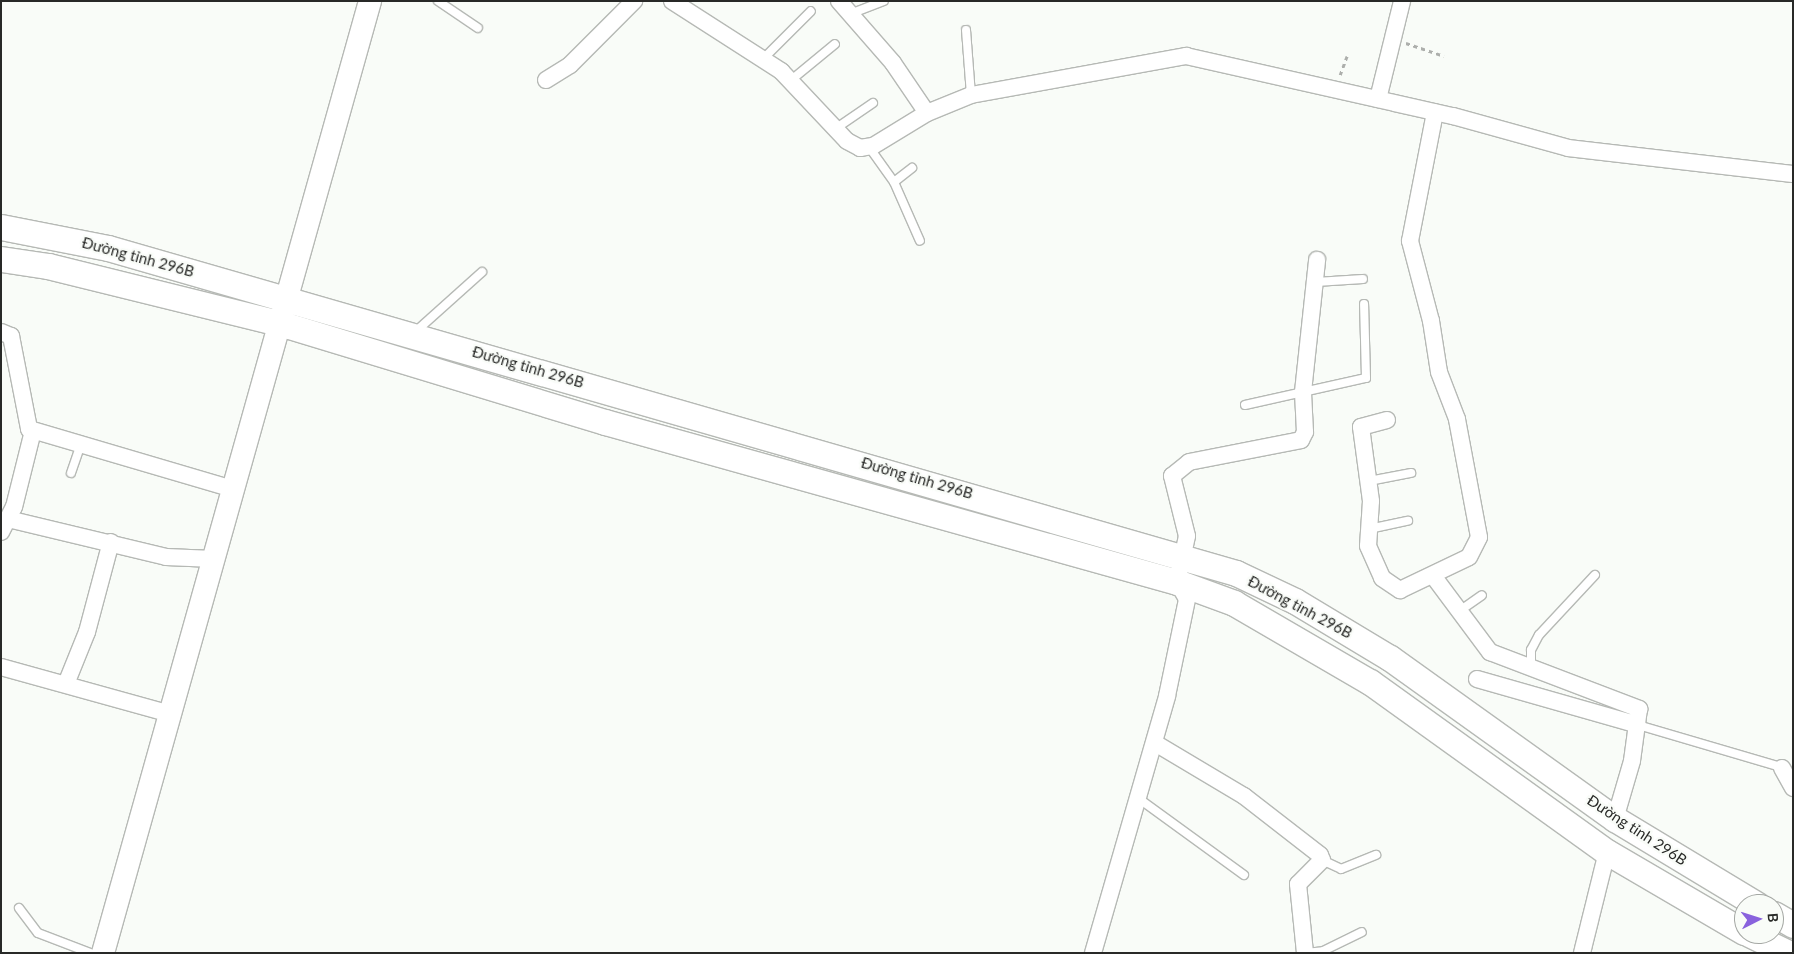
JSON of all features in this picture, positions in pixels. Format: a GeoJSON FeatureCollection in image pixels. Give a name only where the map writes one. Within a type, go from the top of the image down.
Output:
{"type":"FeatureCollection","features":[{"type":"Feature","properties":{"kind":"main road","name":"Đường tỉnh 296B"},"geometry":{"type":"LineString","coordinates":[[1,227],[108,248],[1185,556],[1266,586],[1390,658],[1615,819],[1739,894]]}},
{"type":"Feature","properties":{"kind":"main road","name":"Đường tỉnh 296B"},"geometry":{"type":"LineString","coordinates":[[1,259],[48,266],[279,323],[605,422],[1177,582],[1258,616],[1370,682],[1607,852],[1734,926]]}},
{"type":"Feature","properties":{"kind":"main road"},"geometry":{"type":"LineString","coordinates":[[1770,944],[1788,953]]}},
{"type":"Feature","properties":{"kind":"street"},"geometry":{"type":"LineString","coordinates":[[103,953],[279,323],[288,300],[370,1]]}},
{"type":"Feature","properties":{"kind":"street"},"geometry":{"type":"LineString","coordinates":[[546,80],[570,65],[634,1]]}},
{"type":"Feature","properties":{"kind":"street"},"geometry":{"type":"LineString","coordinates":[[672,1],[764,58],[790,81],[835,129],[860,148],[869,147],[927,113],[971,95],[1186,56],[1378,98],[1568,148],[1793,174]]}},
{"type":"Feature","properties":{"kind":"street"},"geometry":{"type":"LineString","coordinates":[[839,1],[893,63],[927,113]]}},
{"type":"Feature","properties":{"kind":"street"},"geometry":{"type":"LineString","coordinates":[[1378,98],[1395,39],[1402,1]]}},
{"type":"Feature","properties":{"kind":"street"},"geometry":{"type":"LineString","coordinates":[[1387,420],[1361,428],[1369,481],[1368,529],[1372,557],[1393,588],[1405,589],[1434,577],[1469,557],[1479,537],[1457,419],[1439,372],[1431,320],[1410,241],[1435,112]]}},
{"type":"Feature","properties":{"kind":"street"},"geometry":{"type":"LineString","coordinates":[[1093,953],[1136,797],[1155,743],[1187,599],[1177,582],[1185,556],[1187,536],[1172,476],[1189,462],[1296,444],[1305,432],[1303,392],[1317,260]]}},
{"type":"Feature","properties":{"kind":"street"},"geometry":{"type":"LineString","coordinates":[[1,332],[11,336],[28,426],[33,431],[233,488]]}},
{"type":"Feature","properties":{"kind":"street"},"geometry":{"type":"LineString","coordinates":[[33,431],[5,526],[111,542],[166,556],[214,559]]}},
{"type":"Feature","properties":{"kind":"street"},"geometry":{"type":"LineString","coordinates":[[66,684],[87,632],[111,542]]}},
{"type":"Feature","properties":{"kind":"street"},"geometry":{"type":"LineString","coordinates":[[1434,577],[1458,612],[1490,652],[1533,671],[1630,702],[1639,709],[1638,726],[1615,819]]}},
{"type":"Feature","properties":{"kind":"street"},"geometry":{"type":"LineString","coordinates":[[1,667],[170,714]]}},
{"type":"Feature","properties":{"kind":"street"},"geometry":{"type":"LineString","coordinates":[[1477,679],[1638,726]]}},
{"type":"Feature","properties":{"kind":"street"},"geometry":{"type":"LineString","coordinates":[[1155,743],[1244,796],[1322,860],[1298,884],[1305,953]]}},
{"type":"Feature","properties":{"kind":"street"},"geometry":{"type":"LineString","coordinates":[[1788,770],[1793,788]]}},
{"type":"Feature","properties":{"kind":"street"},"geometry":{"type":"LineString","coordinates":[[1582,953],[1607,852]]}},
{"type":"Feature","properties":{"kind":"lane"},"geometry":{"type":"LineString","coordinates":[[438,1],[478,28]]}},
{"type":"Feature","properties":{"kind":"lane"},"geometry":{"type":"LineString","coordinates":[[850,14],[884,1]]}},
{"type":"Feature","properties":{"kind":"lane"},"geometry":{"type":"LineString","coordinates":[[764,58],[811,11]]}},
{"type":"Feature","properties":{"kind":"lane"},"geometry":{"type":"LineString","coordinates":[[966,30],[971,95]]}},
{"type":"Feature","properties":{"kind":"lane"},"geometry":{"type":"LineString","coordinates":[[790,81],[836,44]]}},
{"type":"Feature","properties":{"kind":"lane"},"geometry":{"type":"LineString","coordinates":[[835,129],[873,103]]}},
{"type":"Feature","properties":{"kind":"lane"},"geometry":{"type":"LineString","coordinates":[[869,147],[894,182],[920,241]]}},
{"type":"Feature","properties":{"kind":"lane"},"geometry":{"type":"LineString","coordinates":[[894,182],[912,168]]}},
{"type":"Feature","properties":{"kind":"lane"},"geometry":{"type":"LineString","coordinates":[[412,335],[482,272]]}},
{"type":"Feature","properties":{"kind":"lane"},"geometry":{"type":"LineString","coordinates":[[1316,282],[1363,279]]}},
{"type":"Feature","properties":{"kind":"lane"},"geometry":{"type":"LineString","coordinates":[[1245,405],[1366,378],[1364,304]]}},
{"type":"Feature","properties":{"kind":"lane"},"geometry":{"type":"LineString","coordinates":[[70,472],[81,444]]}},
{"type":"Feature","properties":{"kind":"lane"},"geometry":{"type":"LineString","coordinates":[[1369,481],[1411,474]]}},
{"type":"Feature","properties":{"kind":"lane"},"geometry":{"type":"LineString","coordinates":[[1368,529],[1408,521]]}},
{"type":"Feature","properties":{"kind":"lane"},"geometry":{"type":"LineString","coordinates":[[1533,671],[1531,650],[1539,635],[1595,575]]}},
{"type":"Feature","properties":{"kind":"lane"},"geometry":{"type":"LineString","coordinates":[[1458,612],[1482,595]]}},
{"type":"Feature","properties":{"kind":"lane"},"geometry":{"type":"LineString","coordinates":[[1638,726],[1788,770]]}},
{"type":"Feature","properties":{"kind":"lane"},"geometry":{"type":"LineString","coordinates":[[1136,797],[1244,875]]}},
{"type":"Feature","properties":{"kind":"lane"},"geometry":{"type":"LineString","coordinates":[[1322,860],[1340,869],[1376,855]]}},
{"type":"Feature","properties":{"kind":"lane"},"geometry":{"type":"LineString","coordinates":[[19,908],[38,933],[90,953]]}},
{"type":"Feature","properties":{"kind":"lane"},"geometry":{"type":"LineString","coordinates":[[1305,953],[1323,951],[1362,932]]}},
{"type":"Feature","properties":{"kind":"path"},"geometry":{"type":"LineString","coordinates":[[1395,39],[1444,56]]}},
{"type":"Feature","properties":{"kind":"path"},"geometry":{"type":"LineString","coordinates":[[1335,88],[1347,56]]}}]}
